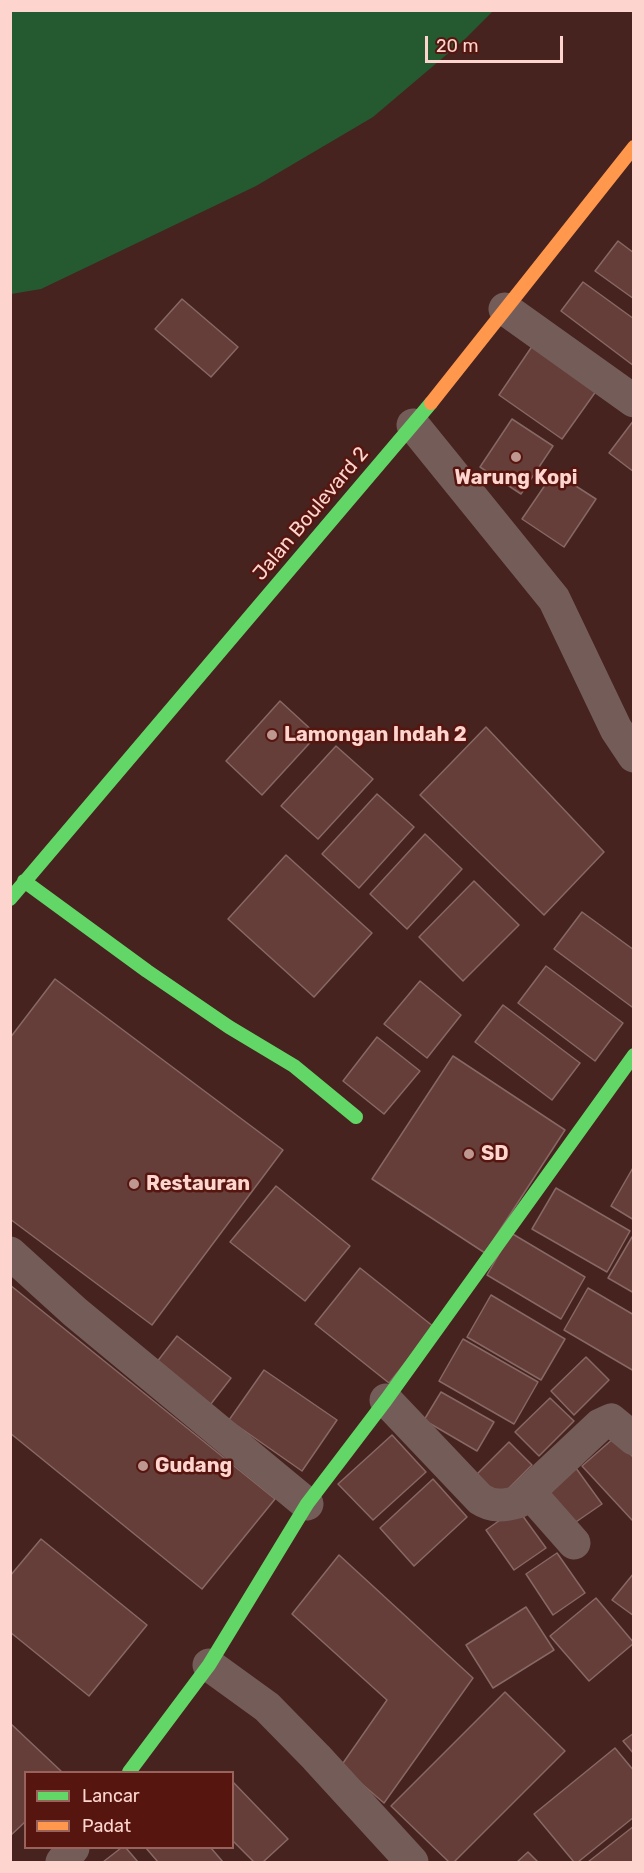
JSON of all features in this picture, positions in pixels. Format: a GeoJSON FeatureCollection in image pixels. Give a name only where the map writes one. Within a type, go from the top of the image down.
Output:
{"type":"FeatureCollection","features":[{"type":"Feature","properties":{"kind":"street","name":"Jalan Boulevard 2"},"geometry":{"type":"LineString","coordinates":[[10,899],[413,425],[633,147]]}},
{"type":"Feature","properties":{"kind":"street"},"geometry":{"type":"LineString","coordinates":[[505,309],[633,401]]}},
{"type":"Feature","properties":{"kind":"street"},"geometry":{"type":"LineString","coordinates":[[413,425],[554,599],[616,729],[633,756]]}},
{"type":"Feature","properties":{"kind":"street"},"geometry":{"type":"LineString","coordinates":[[24,881],[147,971],[229,1027],[294,1066],[357,1117]]}},
{"type":"Feature","properties":{"kind":"street"},"geometry":{"type":"LineString","coordinates":[[130,1771],[209,1665],[307,1504],[386,1400],[633,1054]]}},
{"type":"Feature","properties":{"kind":"street"},"geometry":{"type":"LineString","coordinates":[[10,1253],[75,1312],[307,1504]]}},
{"type":"Feature","properties":{"kind":"street"},"geometry":{"type":"LineString","coordinates":[[386,1400],[480,1499],[488,1504],[507,1505],[518,1502],[600,1425],[611,1420],[633,1439]]}},
{"type":"Feature","properties":{"kind":"street"},"geometry":{"type":"LineString","coordinates":[[529,1492],[574,1544]]}},
{"type":"Feature","properties":{"kind":"street"},"geometry":{"type":"LineString","coordinates":[[209,1665],[267,1707],[316,1757],[412,1863]]}},
{"type":"Feature","properties":{"kind":"street"},"geometry":{"type":"LineString","coordinates":[[62,1863],[72,1849]]}},
{"type":"Feature","properties":{"kind":"shaded area"},"geometry":{"type":"Polygon","coordinates":[[[10,11],[493,11],[465,39],[373,117],[256,186],[41,289],[11,294],[10,11]]]}},
{"type":"Feature","properties":{"kind":"building"},"geometry":{"type":"Polygon","coordinates":[[[618,241],[634,253],[634,299],[595,271],[618,241]]]}},
{"type":"Feature","properties":{"kind":"building"},"geometry":{"type":"Polygon","coordinates":[[[583,282],[634,319],[634,366],[561,311],[583,282]]]}},
{"type":"Feature","properties":{"kind":"building"},"geometry":{"type":"Polygon","coordinates":[[[182,299],[238,347],[211,377],[155,329],[182,299]]]}},
{"type":"Feature","properties":{"kind":"building"},"geometry":{"type":"Polygon","coordinates":[[[535,342],[599,387],[562,439],[499,395],[535,342]]]}},
{"type":"Feature","properties":{"kind":"building","name":"Warung Kopi"},"geometry":{"type":"Polygon","coordinates":[[[512,419],[553,446],[521,494],[480,467],[512,419]]]}},
{"type":"Feature","properties":{"kind":"building"},"geometry":{"type":"Polygon","coordinates":[[[634,420],[634,472],[609,453],[634,420]]]}},
{"type":"Feature","properties":{"kind":"building"},"geometry":{"type":"Polygon","coordinates":[[[554,472],[596,499],[564,547],[522,519],[554,472]]]}},
{"type":"Feature","properties":{"kind":"building"},"geometry":{"type":"Polygon","coordinates":[[[280,701],[317,735],[262,795],[226,761],[280,701]]]}},
{"type":"Feature","properties":{"kind":"building"},"geometry":{"type":"Polygon","coordinates":[[[486,727],[604,852],[544,915],[420,795],[486,727]]]}},
{"type":"Feature","properties":{"kind":"building"},"geometry":{"type":"Polygon","coordinates":[[[336,746],[373,779],[318,839],[281,806],[336,746]]]}},
{"type":"Feature","properties":{"kind":"building"},"geometry":{"type":"Polygon","coordinates":[[[377,794],[414,827],[359,888],[322,854],[377,794]]]}},
{"type":"Feature","properties":{"kind":"building"},"geometry":{"type":"Polygon","coordinates":[[[425,834],[462,869],[407,929],[370,894],[425,834]]]}},
{"type":"Feature","properties":{"kind":"building"},"geometry":{"type":"Polygon","coordinates":[[[286,855],[372,933],[314,997],[228,919],[286,855]]]}},
{"type":"Feature","properties":{"kind":"building"},"geometry":{"type":"Polygon","coordinates":[[[474,881],[519,925],[463,981],[419,937],[474,881]]]}},
{"type":"Feature","properties":{"kind":"building"},"geometry":{"type":"Polygon","coordinates":[[[582,912],[634,950],[634,1004],[632,1007],[554,949],[582,912]]]}},
{"type":"Feature","properties":{"kind":"building"},"geometry":{"type":"Polygon","coordinates":[[[546,966],[623,1023],[595,1061],[518,1003],[546,966]]]}},
{"type":"Feature","properties":{"kind":"building","name":"Restauran"},"geometry":{"type":"Polygon","coordinates":[[[55,979],[283,1150],[152,1325],[10,1219],[10,1038],[55,979]]]}},
{"type":"Feature","properties":{"kind":"building"},"geometry":{"type":"Polygon","coordinates":[[[420,981],[461,1015],[427,1058],[384,1024],[420,981]]]}},
{"type":"Feature","properties":{"kind":"building"},"geometry":{"type":"Polygon","coordinates":[[[503,1005],[580,1063],[552,1100],[475,1042],[503,1005]]]}},
{"type":"Feature","properties":{"kind":"building"},"geometry":{"type":"Polygon","coordinates":[[[377,1037],[420,1071],[384,1114],[343,1081],[377,1037]]]}},
{"type":"Feature","properties":{"kind":"building","name":"SD"},"geometry":{"type":"Polygon","coordinates":[[[453,1056],[565,1130],[485,1253],[372,1179],[453,1056]]]}},
{"type":"Feature","properties":{"kind":"building"},"geometry":{"type":"Polygon","coordinates":[[[634,1166],[634,1220],[611,1206],[634,1166]]]}},
{"type":"Feature","properties":{"kind":"building"},"geometry":{"type":"Polygon","coordinates":[[[276,1186],[350,1246],[305,1301],[230,1242],[276,1186]]]}},
{"type":"Feature","properties":{"kind":"building"},"geometry":{"type":"Polygon","coordinates":[[[556,1188],[630,1231],[607,1272],[532,1229],[556,1188]]]}},
{"type":"Feature","properties":{"kind":"building"},"geometry":{"type":"Polygon","coordinates":[[[511,1233],[585,1277],[561,1319],[487,1275],[511,1233]]]}},
{"type":"Feature","properties":{"kind":"building"},"geometry":{"type":"Polygon","coordinates":[[[632,1237],[634,1238],[634,1293],[608,1278],[632,1237]]]}},
{"type":"Feature","properties":{"kind":"building"},"geometry":{"type":"Polygon","coordinates":[[[360,1268],[434,1327],[389,1383],[315,1324],[360,1268]]]}},
{"type":"Feature","properties":{"kind":"building","name":"Gudang"},"geometry":{"type":"Polygon","coordinates":[[[10,1285],[275,1499],[202,1589],[10,1433],[10,1285]]]}},
{"type":"Feature","properties":{"kind":"building"},"geometry":{"type":"Polygon","coordinates":[[[588,1288],[634,1315],[634,1371],[564,1330],[588,1288]]]}},
{"type":"Feature","properties":{"kind":"building"},"geometry":{"type":"Polygon","coordinates":[[[491,1295],[565,1339],[541,1380],[467,1337],[491,1295]]]}},
{"type":"Feature","properties":{"kind":"building"},"geometry":{"type":"Polygon","coordinates":[[[177,1336],[231,1378],[207,1409],[153,1367],[177,1336]]]}},
{"type":"Feature","properties":{"kind":"building"},"geometry":{"type":"Polygon","coordinates":[[[463,1339],[538,1382],[514,1424],[439,1381],[463,1339]]]}},
{"type":"Feature","properties":{"kind":"building"},"geometry":{"type":"Polygon","coordinates":[[[586,1357],[609,1380],[574,1415],[551,1391],[586,1357]]]}},
{"type":"Feature","properties":{"kind":"building"},"geometry":{"type":"Polygon","coordinates":[[[264,1370],[337,1420],[302,1471],[229,1420],[264,1370]]]}},
{"type":"Feature","properties":{"kind":"building"},"geometry":{"type":"Polygon","coordinates":[[[441,1392],[494,1422],[477,1451],[424,1420],[441,1392]]]}},
{"type":"Feature","properties":{"kind":"building"},"geometry":{"type":"Polygon","coordinates":[[[550,1398],[574,1421],[539,1456],[515,1432],[550,1398]]]}},
{"type":"Feature","properties":{"kind":"building"},"geometry":{"type":"Polygon","coordinates":[[[392,1435],[426,1472],[373,1520],[338,1484],[392,1435]]]}},
{"type":"Feature","properties":{"kind":"building"},"geometry":{"type":"Polygon","coordinates":[[[614,1438],[634,1458],[634,1518],[632,1520],[582,1466],[614,1438]]]}},
{"type":"Feature","properties":{"kind":"building"},"geometry":{"type":"Polygon","coordinates":[[[509,1442],[532,1465],[497,1500],[474,1477],[509,1442]]]}},
{"type":"Feature","properties":{"kind":"building"},"geometry":{"type":"Polygon","coordinates":[[[573,1464],[602,1504],[570,1526],[542,1486],[573,1464]]]}},
{"type":"Feature","properties":{"kind":"building"},"geometry":{"type":"Polygon","coordinates":[[[433,1479],[467,1517],[414,1566],[380,1528],[433,1479]]]}},
{"type":"Feature","properties":{"kind":"building"},"geometry":{"type":"Polygon","coordinates":[[[517,1508],[546,1548],[514,1570],[486,1530],[517,1508]]]}},
{"type":"Feature","properties":{"kind":"building"},"geometry":{"type":"Polygon","coordinates":[[[41,1539],[147,1625],[89,1696],[10,1632],[10,1576],[41,1539]]]}},
{"type":"Feature","properties":{"kind":"building"},"geometry":{"type":"Polygon","coordinates":[[[557,1553],[585,1593],[553,1615],[526,1574],[557,1553]]]}},
{"type":"Feature","properties":{"kind":"building"},"geometry":{"type":"Polygon","coordinates":[[[339,1555],[473,1678],[384,1803],[341,1766],[387,1700],[292,1614],[339,1555]]]}},
{"type":"Feature","properties":{"kind":"building"},"geometry":{"type":"Polygon","coordinates":[[[634,1573],[634,1616],[612,1600],[634,1573]]]}},
{"type":"Feature","properties":{"kind":"building"},"geometry":{"type":"Polygon","coordinates":[[[596,1598],[634,1643],[589,1681],[550,1636],[596,1598]]]}},
{"type":"Feature","properties":{"kind":"building"},"geometry":{"type":"Polygon","coordinates":[[[526,1607],[554,1650],[493,1688],[466,1645],[526,1607]]]}},
{"type":"Feature","properties":{"kind":"building"},"geometry":{"type":"Polygon","coordinates":[[[505,1692],[565,1751],[454,1862],[449,1862],[391,1806],[505,1692]]]}},
{"type":"Feature","properties":{"kind":"building"},"geometry":{"type":"Polygon","coordinates":[[[10,1723],[61,1771],[24,1771],[24,1823],[10,1836],[10,1723]]]}},
{"type":"Feature","properties":{"kind":"building"},"geometry":{"type":"Polygon","coordinates":[[[634,1733],[634,1754],[623,1741],[634,1733]]]}},
{"type":"Feature","properties":{"kind":"building"},"geometry":{"type":"Polygon","coordinates":[[[615,1748],[634,1771],[634,1817],[578,1862],[574,1862],[534,1814],[615,1748]]]}},
{"type":"Feature","properties":{"kind":"building"},"geometry":{"type":"Polygon","coordinates":[[[234,1783],[288,1839],[263,1862],[254,1862],[234,1842],[234,1783]]]}},
{"type":"Feature","properties":{"kind":"building"},"geometry":{"type":"Polygon","coordinates":[[[634,1826],[634,1862],[588,1862],[634,1826]]]}},
{"type":"Feature","properties":{"kind":"building"},"geometry":{"type":"Polygon","coordinates":[[[120,1849],[127,1849],[138,1862],[103,1862],[120,1849]]]}},
{"type":"Feature","properties":{"kind":"building"},"geometry":{"type":"Polygon","coordinates":[[[147,1849],[212,1849],[223,1862],[158,1862],[147,1849]]]}},
{"type":"Feature","properties":{"kind":"building"},"geometry":{"type":"Polygon","coordinates":[[[528,1852],[538,1862],[517,1862],[528,1852]]]}},
{"type":"Feature","properties":{"kind":"traffic: fast"},"geometry":{"type":"LineString","coordinates":[[10,899],[431,403]]}},
{"type":"Feature","properties":{"kind":"traffic: fast"},"geometry":{"type":"LineString","coordinates":[[24,881],[147,971],[229,1027],[294,1066],[356,1117]]}},
{"type":"Feature","properties":{"kind":"traffic: fast"},"geometry":{"type":"LineString","coordinates":[[130,1771],[209,1665],[307,1504],[386,1400],[634,1055]]}},
{"type":"Feature","properties":{"kind":"traffic: slow"},"geometry":{"type":"LineString","coordinates":[[431,403],[634,147]]}},
{"type":"Feature","properties":{"kind":"place","name":"Warung Kopi"},"geometry":{"type":"Point","coordinates":[516,457]}},
{"type":"Feature","properties":{"kind":"place","name":"Lamongan Indah 2"},"geometry":{"type":"Point","coordinates":[272,735]}},
{"type":"Feature","properties":{"kind":"place","name":"SD"},"geometry":{"type":"Point","coordinates":[469,1154]}},
{"type":"Feature","properties":{"kind":"place","name":"Restauran"},"geometry":{"type":"Point","coordinates":[134,1184]}},
{"type":"Feature","properties":{"kind":"place","name":"Gudang"},"geometry":{"type":"Point","coordinates":[143,1466]}}]}
